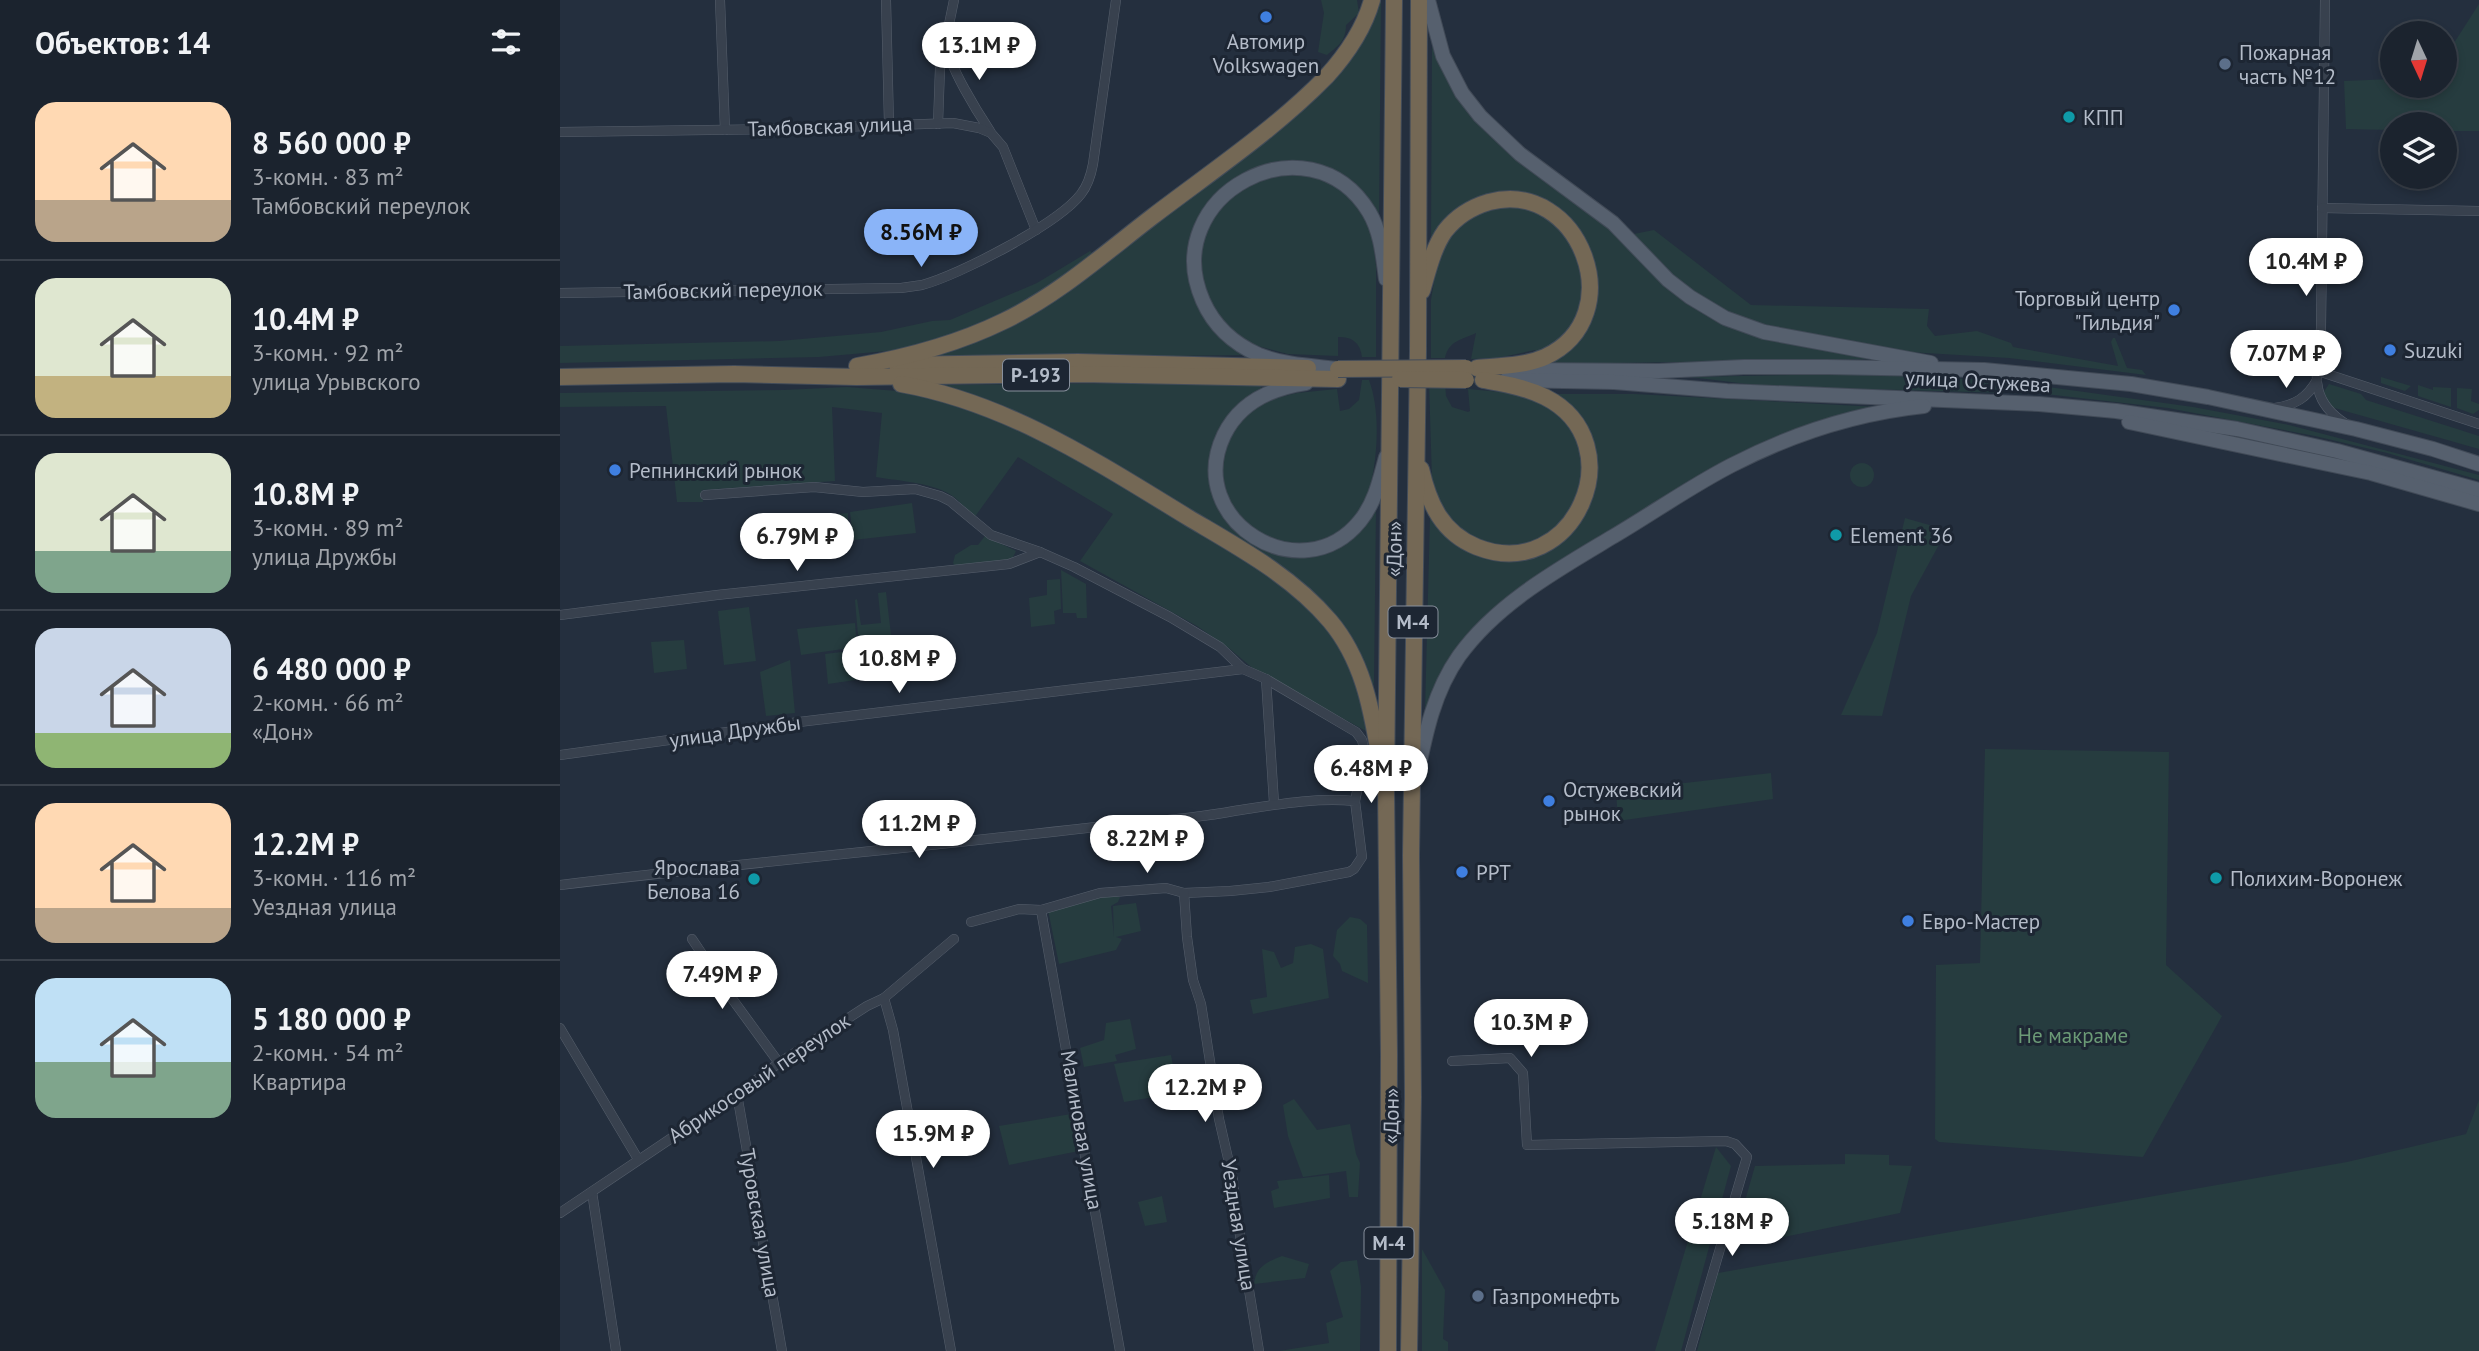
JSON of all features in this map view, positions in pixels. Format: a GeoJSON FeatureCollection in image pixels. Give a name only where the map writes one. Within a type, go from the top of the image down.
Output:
{"type":"FeatureCollection","features":[{"type":"Feature","properties":{"kind":"highway"},"geometry":{"type":"LineString","coordinates":[[857,372],[963,340],[1007,320],[1068,281],[1266,130],[1325,77],[1345,54],[1361,29],[1372,0]]}},
{"type":"Feature","properties":{"kind":"highway","name":"«Дон»"},"geometry":{"type":"LineString","coordinates":[[1388,1351],[1386,789],[1394,0]]}},
{"type":"Feature","properties":{"kind":"highway","name":"«Дон»"},"geometry":{"type":"LineString","coordinates":[[1409,1351],[1419,0]]}},
{"type":"Feature","properties":{"kind":"highway"},"geometry":{"type":"LineString","coordinates":[[1418,303],[1440,240],[1453,223],[1471,209],[1497,200],[1525,202],[1541,207],[1572,232],[1583,251],[1591,283],[1588,305],[1578,330],[1556,351],[1538,360],[1473,374]]}},
{"type":"Feature","properties":{"kind":"highway"},"geometry":{"type":"LineString","coordinates":[[857,372],[937,391],[1014,417],[1089,457],[1288,581],[1331,622],[1356,662],[1373,715],[1386,789]]}},
{"type":"Feature","properties":{"kind":"highway","name":"Р-193"},"geometry":{"type":"LineString","coordinates":[[560,377],[857,372],[1473,374]]}},
{"type":"Feature","properties":{"kind":"highway"},"geometry":{"type":"LineString","coordinates":[[1417,444],[1422,471],[1438,516],[1455,536],[1484,550],[1508,554],[1539,547],[1560,535],[1576,516],[1589,481],[1589,459],[1581,430],[1566,413],[1546,398],[1473,374]]}},
{"type":"Feature","properties":{"kind":"main road"},"geometry":{"type":"LineString","coordinates":[[1427,0],[1443,56],[1462,93],[1480,116],[1520,153],[1614,223],[1668,280],[1701,305],[1738,323],[1781,336],[1984,370]]}},
{"type":"Feature","properties":{"kind":"main road"},"geometry":{"type":"LineString","coordinates":[[1338,374],[1256,354],[1226,335],[1217,325],[1197,286],[1195,267],[1201,229],[1214,205],[1236,185],[1275,169],[1308,170],[1338,182],[1361,201],[1374,223],[1391,304]]}},
{"type":"Feature","properties":{"kind":"main road","name":"улица Остужева"},"geometry":{"type":"LineString","coordinates":[[1473,374],[1828,367],[1984,370],[2131,384],[2208,397],[2356,429],[2479,464]]}},
{"type":"Feature","properties":{"kind":"main road"},"geometry":{"type":"LineString","coordinates":[[1338,374],[1267,393],[1245,407],[1232,421],[1220,443],[1215,467],[1219,492],[1228,514],[1251,536],[1278,548],[1309,550],[1330,543],[1354,529],[1367,511],[1390,442]]}},
{"type":"Feature","properties":{"kind":"main road","name":"улица Остужева"},"geometry":{"type":"LineString","coordinates":[[1473,374],[1727,391],[2039,404],[2157,416],[2237,429],[2337,451],[2479,490]]}},
{"type":"Feature","properties":{"kind":"main road"},"geometry":{"type":"LineString","coordinates":[[1412,801],[1430,716],[1450,671],[1480,631],[1521,596],[1707,480],[1761,451],[1853,418],[1963,401]]}},
{"type":"Feature","properties":{"kind":"main road"},"geometry":{"type":"LineString","coordinates":[[2039,404],[2289,454],[2371,473],[2479,504]]}},
{"type":"Feature","properties":{"kind":"street"},"geometry":{"type":"LineString","coordinates":[[720,0],[724,130]]}},
{"type":"Feature","properties":{"kind":"street"},"geometry":{"type":"LineString","coordinates":[[886,0],[889,124]]}},
{"type":"Feature","properties":{"kind":"street"},"geometry":{"type":"LineString","coordinates":[[938,124],[940,68],[954,0]]}},
{"type":"Feature","properties":{"kind":"street","name":"Тамбовский переулок"},"geometry":{"type":"LineString","coordinates":[[560,293],[901,288],[921,285],[983,259],[1036,230],[1069,207],[1082,193],[1092,172],[1116,0]]}},
{"type":"Feature","properties":{"kind":"street"},"geometry":{"type":"LineString","coordinates":[[2325,0],[2321,328],[2318,375],[2320,398],[2325,408],[2356,429]]}},
{"type":"Feature","properties":{"kind":"street"},"geometry":{"type":"LineString","coordinates":[[946,40],[950,62],[979,115],[1008,157],[1021,197],[1036,230]]}},
{"type":"Feature","properties":{"kind":"street","name":"Тамбовская улица"},"geometry":{"type":"LineString","coordinates":[[560,132],[953,123],[991,133]]}},
{"type":"Feature","properties":{"kind":"street"},"geometry":{"type":"LineString","coordinates":[[2322,208],[2479,211]]}},
{"type":"Feature","properties":{"kind":"street"},"geometry":{"type":"LineString","coordinates":[[2261,409],[2300,401],[2309,393],[2318,375]]}},
{"type":"Feature","properties":{"kind":"street"},"geometry":{"type":"LineString","coordinates":[[2318,375],[2479,424]]}},
{"type":"Feature","properties":{"kind":"street"},"geometry":{"type":"LineString","coordinates":[[705,495],[800,488],[863,492],[915,489],[950,501],[991,535],[1040,552],[1121,591],[1192,630],[1230,655],[1243,669],[1266,679],[1356,732],[1362,740],[1364,760],[1355,801],[1363,857],[1354,869],[1332,876],[1269,887],[1184,893],[1166,888],[1100,893],[1041,910],[1019,909],[971,922]]}},
{"type":"Feature","properties":{"kind":"street"},"geometry":{"type":"LineString","coordinates":[[560,615],[717,595],[1009,564],[1040,552]]}},
{"type":"Feature","properties":{"kind":"street","name":"улица Дружбы"},"geometry":{"type":"LineString","coordinates":[[560,755],[786,724],[1243,669]]}},
{"type":"Feature","properties":{"kind":"street"},"geometry":{"type":"LineString","coordinates":[[1266,679],[1274,803]]}},
{"type":"Feature","properties":{"kind":"street"},"geometry":{"type":"LineString","coordinates":[[560,885],[1233,812],[1274,803],[1355,801]]}},
{"type":"Feature","properties":{"kind":"street","name":"Уездная улица"},"geometry":{"type":"LineString","coordinates":[[1184,893],[1192,970],[1201,1004],[1219,1119],[1233,1180],[1259,1351]]}},
{"type":"Feature","properties":{"kind":"street","name":"Малиновая улица"},"geometry":{"type":"LineString","coordinates":[[1041,910],[1120,1351]]}},
{"type":"Feature","properties":{"kind":"street"},"geometry":{"type":"LineString","coordinates":[[692,939],[779,1063]]}},
{"type":"Feature","properties":{"kind":"street","name":"Абрикосовый переулок"},"geometry":{"type":"LineString","coordinates":[[560,1213],[779,1063],[867,1006],[884,998],[954,939]]}},
{"type":"Feature","properties":{"kind":"street"},"geometry":{"type":"LineString","coordinates":[[884,998],[893,1030],[951,1351]]}},
{"type":"Feature","properties":{"kind":"street"},"geometry":{"type":"LineString","coordinates":[[560,1028],[638,1159]]}},
{"type":"Feature","properties":{"kind":"street"},"geometry":{"type":"LineString","coordinates":[[1452,1061],[1510,1058],[1523,1073],[1527,1145],[1726,1140],[1735,1144],[1747,1157],[1690,1351]]}},
{"type":"Feature","properties":{"kind":"street","name":"Туровская улица"},"geometry":{"type":"LineString","coordinates":[[737,1094],[782,1351]]}},
{"type":"Feature","properties":{"kind":"street"},"geometry":{"type":"LineString","coordinates":[[592,1192],[616,1351]]}},
{"type":"Feature","properties":{"kind":"green space"},"geometry":{"type":"Polygon","coordinates":[[[1321,0],[1357,0],[1359,13],[1346,25],[1341,43],[1327,55],[1318,52],[1324,13],[1321,0]]]}},
{"type":"Feature","properties":{"kind":"green space"},"geometry":{"type":"Polygon","coordinates":[[[1379,0],[1379,221],[1373,239],[1376,266],[1376,357],[1362,357],[1354,341],[1338,337],[1338,356],[1288,354],[1250,344],[1245,355],[932,359],[931,356],[974,340],[1285,120],[1379,0]]]}},
{"type":"Feature","properties":{"kind":"green space"},"geometry":{"type":"Polygon","coordinates":[[[2479,4],[2479,131],[2457,131],[2457,112],[2380,112],[2380,130],[2346,129],[2344,81],[2380,80],[2380,98],[2457,98],[2457,38],[2479,4]]]}},
{"type":"Feature","properties":{"kind":"green space"},"geometry":{"type":"Polygon","coordinates":[[[1432,46],[1454,90],[1481,125],[1512,155],[1603,222],[1657,277],[1686,302],[1719,322],[1757,336],[1798,346],[1879,359],[1546,364],[1535,350],[1497,358],[1471,359],[1476,333],[1453,344],[1445,358],[1431,358],[1431,300],[1436,270],[1431,241],[1432,46]]]}},
{"type":"Feature","properties":{"kind":"green space"},"geometry":{"type":"Polygon","coordinates":[[[1654,230],[1751,305],[1929,309],[1927,326],[1935,336],[1977,331],[2011,343],[2013,347],[2118,366],[2111,342],[2115,338],[2127,368],[2142,370],[2146,375],[2009,358],[1909,352],[1751,322],[1683,285],[1634,234],[1654,230]]]}},
{"type":"Feature","properties":{"kind":"green space"},"geometry":{"type":"Polygon","coordinates":[[[1090,251],[1094,255],[1033,297],[964,333],[898,350],[819,357],[560,363],[560,346],[779,341],[881,332],[950,320],[1037,283],[1090,251]]]}},
{"type":"Feature","properties":{"kind":"green space"},"geometry":{"type":"Polygon","coordinates":[[[1843,374],[1997,380],[2193,407],[2289,425],[2479,475],[2479,480],[2387,453],[2315,436],[2168,408],[2045,394],[1764,386],[1690,377],[1843,374]]]}},
{"type":"Feature","properties":{"kind":"green space"},"geometry":{"type":"Polygon","coordinates":[[[2381,377],[2411,386],[2405,391],[2381,383],[2381,377]]]}},
{"type":"Feature","properties":{"kind":"green space"},"geometry":{"type":"Polygon","coordinates":[[[1362,380],[1369,380],[1377,425],[1373,474],[1366,503],[1376,509],[1374,682],[1373,688],[1360,692],[1368,729],[1366,731],[1256,671],[1197,626],[1080,561],[1113,514],[1018,457],[974,518],[946,492],[917,483],[876,477],[882,413],[832,407],[835,481],[702,490],[703,502],[677,502],[666,406],[560,407],[560,393],[847,387],[910,392],[932,385],[1258,382],[1269,400],[1297,393],[1337,389],[1340,411],[1349,409],[1359,400],[1362,380]]]}},
{"type":"Feature","properties":{"kind":"green space"},"geometry":{"type":"Polygon","coordinates":[[[1429,381],[1445,382],[1446,396],[1452,407],[1468,412],[1468,389],[1522,394],[1634,394],[1878,407],[1824,420],[1514,594],[1425,711],[1430,517],[1440,510],[1432,480],[1429,381]]]}},
{"type":"Feature","properties":{"kind":"green space"},"geometry":{"type":"Polygon","coordinates":[[[2329,384],[2361,394],[2366,400],[2479,436],[2479,449],[2331,407],[2323,393],[2329,384]]]}},
{"type":"Feature","properties":{"kind":"green space"},"geometry":{"type":"Polygon","coordinates":[[[2418,385],[2433,390],[2433,387],[2451,388],[2451,407],[2418,396],[2418,385]]]}},
{"type":"Feature","properties":{"kind":"green space"},"geometry":{"type":"Polygon","coordinates":[[[2457,388],[2472,389],[2471,401],[2479,404],[2479,410],[2473,414],[2457,408],[2457,388]]]}},
{"type":"Feature","properties":{"kind":"green space"},"geometry":{"type":"Polygon","coordinates":[[[1862,463],[1871,466],[1874,475],[1871,484],[1862,487],[1853,484],[1850,475],[1853,466],[1862,463]]]}},
{"type":"Feature","properties":{"kind":"green space"},"geometry":{"type":"Polygon","coordinates":[[[912,503],[916,533],[853,540],[850,512],[912,503]]]}},
{"type":"Feature","properties":{"kind":"green space"},"geometry":{"type":"Polygon","coordinates":[[[848,513],[848,541],[813,546],[812,517],[848,513]]]}},
{"type":"Feature","properties":{"kind":"green space"},"geometry":{"type":"Polygon","coordinates":[[[1905,518],[1947,530],[1911,596],[1882,716],[1841,715],[1877,633],[1905,518]]]}},
{"type":"Feature","properties":{"kind":"green space"},"geometry":{"type":"Polygon","coordinates":[[[985,536],[1016,551],[1011,561],[957,568],[953,563],[955,555],[971,545],[978,545],[985,536]]]}},
{"type":"Feature","properties":{"kind":"green space"},"geometry":{"type":"Polygon","coordinates":[[[1061,570],[1086,584],[1087,618],[1077,618],[1076,613],[1063,613],[1061,570]]]}},
{"type":"Feature","properties":{"kind":"green space"},"geometry":{"type":"Polygon","coordinates":[[[1060,579],[1061,609],[1054,611],[1055,624],[1031,627],[1029,598],[1047,595],[1047,580],[1060,579]]]}},
{"type":"Feature","properties":{"kind":"green space"},"geometry":{"type":"Polygon","coordinates":[[[886,592],[892,643],[859,647],[855,600],[857,599],[861,625],[881,623],[878,593],[886,592]]]}},
{"type":"Feature","properties":{"kind":"green space"},"geometry":{"type":"Polygon","coordinates":[[[749,607],[756,661],[724,665],[718,611],[749,607]]]}},
{"type":"Feature","properties":{"kind":"green space"},"geometry":{"type":"Polygon","coordinates":[[[855,623],[857,647],[801,655],[797,629],[855,623]]]}},
{"type":"Feature","properties":{"kind":"green space"},"geometry":{"type":"Polygon","coordinates":[[[684,640],[687,669],[654,673],[651,642],[684,640]]]}},
{"type":"Feature","properties":{"kind":"green space"},"geometry":{"type":"Polygon","coordinates":[[[920,642],[923,663],[897,667],[895,645],[920,642]]]}},
{"type":"Feature","properties":{"kind":"green space"},"geometry":{"type":"Polygon","coordinates":[[[858,650],[862,679],[828,684],[825,654],[858,650]]]}},
{"type":"Feature","properties":{"kind":"green space"},"geometry":{"type":"Polygon","coordinates":[[[790,660],[795,713],[766,716],[760,672],[790,660]]]}},
{"type":"Feature","properties":{"kind":"green space","name":"Не макраме"},"geometry":{"type":"Polygon","coordinates":[[[1985,749],[2169,752],[2166,965],[2222,1016],[2143,1157],[1939,1142],[1935,1139],[1936,965],[1980,963],[1985,749]]]}},
{"type":"Feature","properties":{"kind":"green space"},"geometry":{"type":"Polygon","coordinates":[[[1771,773],[1773,799],[1618,821],[1616,791],[1771,773]]]}},
{"type":"Feature","properties":{"kind":"green space"},"geometry":{"type":"Polygon","coordinates":[[[1101,896],[1120,897],[1118,902],[1111,906],[1114,937],[1113,906],[1136,903],[1141,931],[1116,937],[1122,939],[1116,950],[1059,964],[1048,910],[1101,896]]]}},
{"type":"Feature","properties":{"kind":"green space"},"geometry":{"type":"Polygon","coordinates":[[[1350,917],[1360,919],[1367,925],[1368,983],[1342,971],[1333,956],[1337,930],[1350,917]]]}},
{"type":"Feature","properties":{"kind":"green space"},"geometry":{"type":"Polygon","coordinates":[[[1311,944],[1323,949],[1329,998],[1253,1014],[1250,1000],[1267,997],[1262,949],[1274,952],[1281,968],[1293,963],[1295,947],[1311,944]]]}},
{"type":"Feature","properties":{"kind":"green space"},"geometry":{"type":"Polygon","coordinates":[[[1130,1019],[1136,1049],[1115,1055],[1117,1061],[1084,1067],[1080,1048],[1104,1040],[1106,1023],[1130,1019]]]}},
{"type":"Feature","properties":{"kind":"green space"},"geometry":{"type":"Polygon","coordinates":[[[1171,1055],[1178,1093],[1124,1102],[1114,1064],[1171,1055]]]}},
{"type":"Feature","properties":{"kind":"green space"},"geometry":{"type":"Polygon","coordinates":[[[1294,1099],[1317,1130],[1350,1124],[1360,1163],[1358,1197],[1349,1197],[1346,1171],[1303,1177],[1288,1136],[1283,1105],[1294,1099]]]}},
{"type":"Feature","properties":{"kind":"green space"},"geometry":{"type":"Polygon","coordinates":[[[2479,1100],[2479,1351],[1697,1351],[1718,1273],[2347,1162],[2466,1134],[2479,1100]]]}},
{"type":"Feature","properties":{"kind":"green space"},"geometry":{"type":"Polygon","coordinates":[[[1071,1114],[1079,1151],[1009,1165],[999,1126],[1071,1114]]]}},
{"type":"Feature","properties":{"kind":"green space"},"geometry":{"type":"Polygon","coordinates":[[[1716,1147],[1731,1166],[1681,1351],[1655,1351],[1716,1147]]]}},
{"type":"Feature","properties":{"kind":"green space"},"geometry":{"type":"Polygon","coordinates":[[[1845,1154],[1889,1155],[1889,1165],[1912,1166],[1900,1213],[1755,1243],[1736,1232],[1755,1166],[1845,1164],[1845,1154]]]}},
{"type":"Feature","properties":{"kind":"green space"},"geometry":{"type":"Polygon","coordinates":[[[1329,1175],[1330,1198],[1274,1208],[1271,1191],[1279,1188],[1277,1181],[1329,1175]]]}},
{"type":"Feature","properties":{"kind":"green space"},"geometry":{"type":"Polygon","coordinates":[[[1162,1196],[1167,1222],[1145,1226],[1138,1202],[1162,1196]]]}},
{"type":"Feature","properties":{"kind":"green space"},"geometry":{"type":"Polygon","coordinates":[[[1422,1249],[1445,1290],[1443,1339],[1448,1342],[1448,1351],[1422,1351],[1422,1249]]]}},
{"type":"Feature","properties":{"kind":"green space"},"geometry":{"type":"Polygon","coordinates":[[[1282,1256],[1309,1264],[1305,1278],[1254,1284],[1260,1269],[1282,1256]]]}},
{"type":"Feature","properties":{"kind":"green space"},"geometry":{"type":"Polygon","coordinates":[[[1357,1260],[1361,1287],[1360,1351],[1279,1351],[1329,1343],[1326,1323],[1343,1317],[1330,1271],[1341,1262],[1357,1260]]]}},
{"type":"Feature","properties":{"kind":"place","name":"Автомир Volkswagen"},"geometry":{"type":"Point","coordinates":[1266,17]}},
{"type":"Feature","properties":{"kind":"place","name":"Пожарная часть №12"},"geometry":{"type":"Point","coordinates":[2225,64]}},
{"type":"Feature","properties":{"kind":"place","name":"КПП"},"geometry":{"type":"Point","coordinates":[2069,117]}},
{"type":"Feature","properties":{"kind":"place","name":"Торговый центр \"Гильдия\""},"geometry":{"type":"Point","coordinates":[2174,310]}},
{"type":"Feature","properties":{"kind":"place","name":"Suzuki"},"geometry":{"type":"Point","coordinates":[2390,350]}},
{"type":"Feature","properties":{"kind":"place","name":"Репнинский рынок"},"geometry":{"type":"Point","coordinates":[615,470]}},
{"type":"Feature","properties":{"kind":"place","name":"Element 36"},"geometry":{"type":"Point","coordinates":[1836,535]}},
{"type":"Feature","properties":{"kind":"place","name":"Остужевский рынок"},"geometry":{"type":"Point","coordinates":[1549,801]}},
{"type":"Feature","properties":{"kind":"place","name":"РРТ"},"geometry":{"type":"Point","coordinates":[1462,872]}},
{"type":"Feature","properties":{"kind":"place","name":"Полихим-Воронеж"},"geometry":{"type":"Point","coordinates":[2216,878]}},
{"type":"Feature","properties":{"kind":"place","name":"Ярослава Белова 16"},"geometry":{"type":"Point","coordinates":[754,879]}},
{"type":"Feature","properties":{"kind":"place","name":"Евро-Мастер"},"geometry":{"type":"Point","coordinates":[1908,921]}},
{"type":"Feature","properties":{"kind":"place","name":"Газпромнефть"},"geometry":{"type":"Point","coordinates":[1478,1296]}}]}
